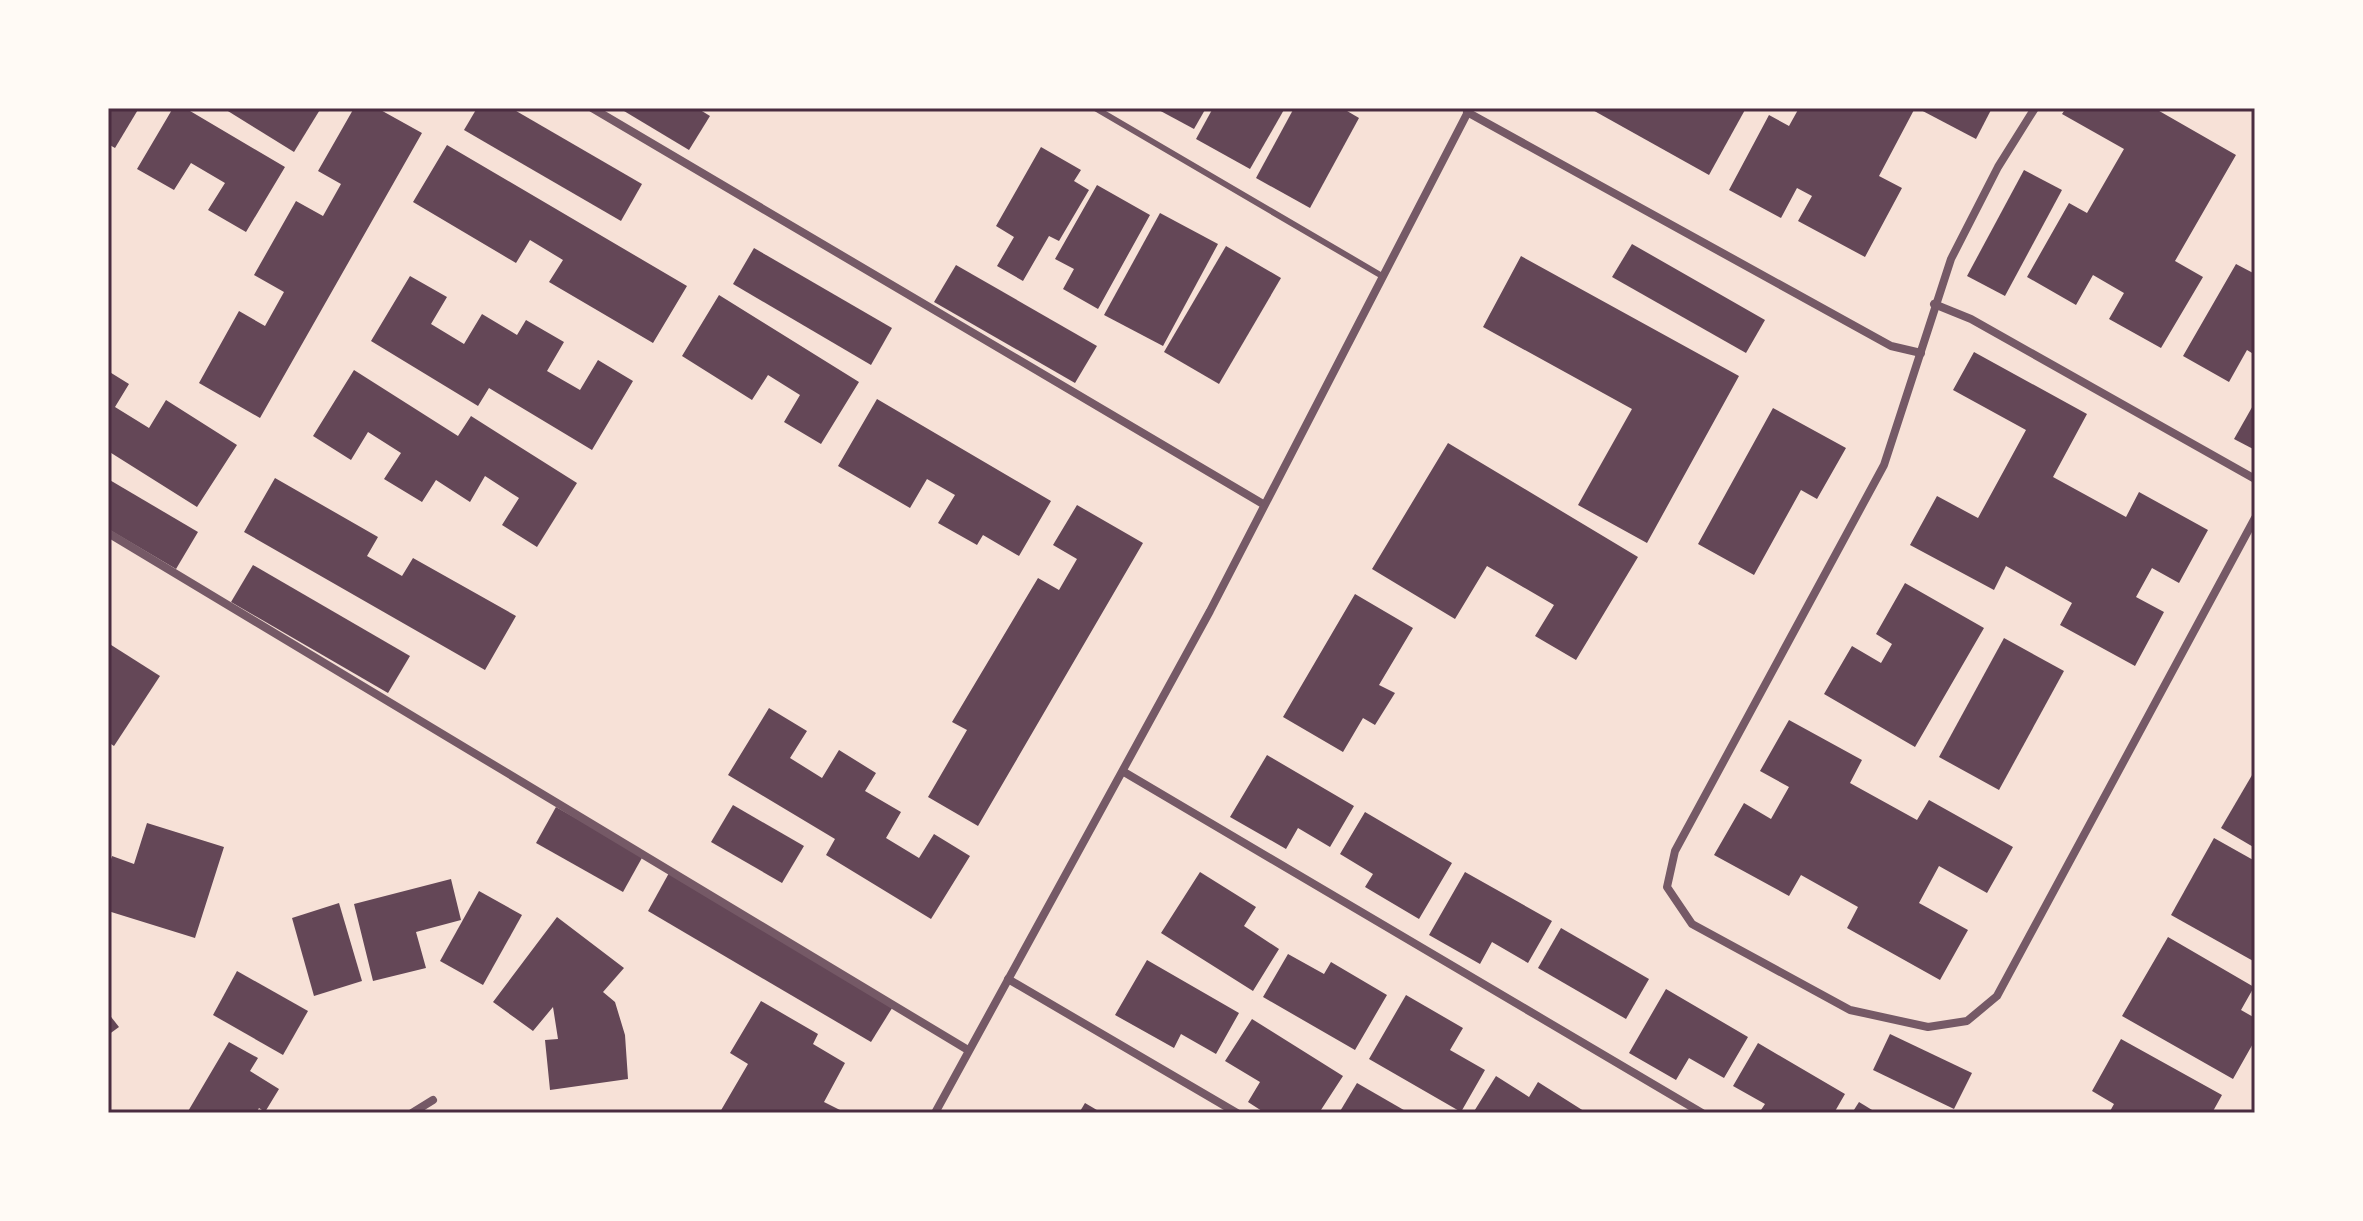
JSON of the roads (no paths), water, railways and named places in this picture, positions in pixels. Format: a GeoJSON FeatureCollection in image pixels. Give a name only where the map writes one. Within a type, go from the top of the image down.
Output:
{"type":"FeatureCollection","features":[{"type":"Feature","properties":{"kind":"street"},"geometry":{"type":"LineString","coordinates":[[592,108],[1263,504]]}},
{"type":"Feature","properties":{"kind":"street"},"geometry":{"type":"LineString","coordinates":[[2035,108],[1998,167],[1951,259],[1884,465],[1675,851],[1667,887],[1692,924],[1850,1010],[1928,1027],[1967,1021],[1997,996],[2255,518]]}},
{"type":"Feature","properties":{"kind":"street"},"geometry":{"type":"LineString","coordinates":[[935,1113],[1124,772],[1469,110],[1891,346],[1921,353]]}},
{"type":"Feature","properties":{"kind":"street"},"geometry":{"type":"LineString","coordinates":[[1934,304],[1971,319],[2255,479]]}},
{"type":"Feature","properties":{"kind":"street"},"geometry":{"type":"LineString","coordinates":[[108,533],[968,1050]]}},
{"type":"Feature","properties":{"kind":"street"},"geometry":{"type":"LineString","coordinates":[[1124,772],[1702,1113]]}},
{"type":"Feature","properties":{"kind":"street"},"geometry":{"type":"LineString","coordinates":[[1008,979],[1237,1113]]}},
{"type":"Feature","properties":{"kind":"street"},"geometry":{"type":"LineString","coordinates":[[412,1113],[433,1100]]}},
{"type":"Feature","properties":{"kind":"lane"},"geometry":{"type":"LineString","coordinates":[[1095,108],[1382,276]]}}]}
